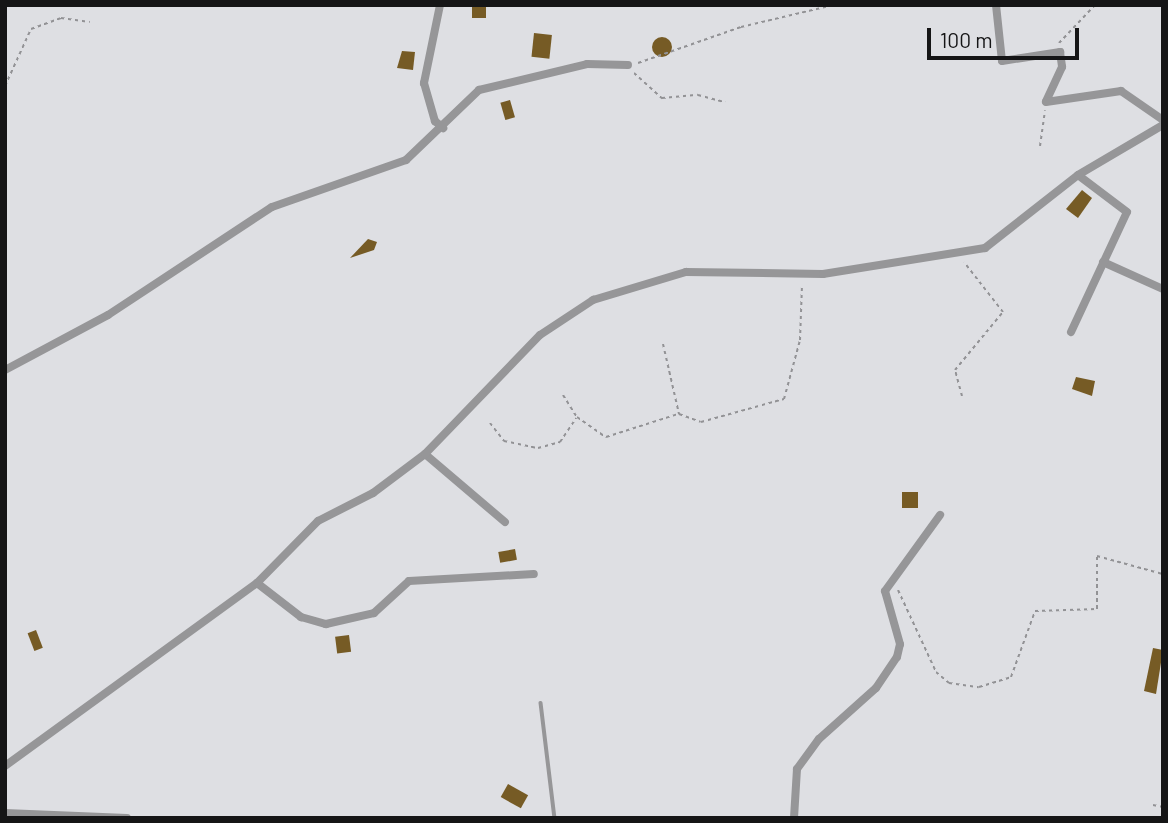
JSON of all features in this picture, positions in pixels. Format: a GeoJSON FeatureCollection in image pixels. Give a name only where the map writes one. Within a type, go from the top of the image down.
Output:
{"type":"FeatureCollection","features":[{"type":"Feature","properties":{"kind":"street"},"geometry":{"type":"LineString","coordinates":[[440,5],[424,83],[435,121],[443,128]]}},
{"type":"Feature","properties":{"kind":"street"},"geometry":{"type":"LineString","coordinates":[[5,766],[257,583],[318,521],[373,493],[425,454],[540,335],[593,300],[686,272],[803,273],[960,255],[985,248],[1023,223],[1078,175],[1163,122],[1121,91],[1046,102],[1062,59],[1046,50],[1002,61],[996,5]]}},
{"type":"Feature","properties":{"kind":"street"},"geometry":{"type":"LineString","coordinates":[[5,370],[108,315],[272,206],[406,160],[443,128],[479,90],[587,64],[628,65]]}},
{"type":"Feature","properties":{"kind":"street"},"geometry":{"type":"LineString","coordinates":[[1071,332],[1127,212],[1078,175]]}},
{"type":"Feature","properties":{"kind":"street"},"geometry":{"type":"LineString","coordinates":[[1103,262],[1163,289]]}},
{"type":"Feature","properties":{"kind":"street"},"geometry":{"type":"LineString","coordinates":[[425,454],[505,522]]}},
{"type":"Feature","properties":{"kind":"street"},"geometry":{"type":"LineString","coordinates":[[794,818],[797,769],[819,739],[876,688],[897,657],[901,643],[884,599],[888,587],[940,515]]}},
{"type":"Feature","properties":{"kind":"street"},"geometry":{"type":"LineString","coordinates":[[257,583],[301,617],[326,624],[374,613],[408,581],[534,574]]}},
{"type":"Feature","properties":{"kind":"street"},"geometry":{"type":"LineString","coordinates":[[5,813],[127,818]]}},
{"type":"Feature","properties":{"kind":"lane"},"geometry":{"type":"LineString","coordinates":[[541,703],[555,818]]}},
{"type":"Feature","properties":{"kind":"path"},"geometry":{"type":"LineString","coordinates":[[725,102],[704,95],[662,99],[628,65],[741,27],[833,5]]}},
{"type":"Feature","properties":{"kind":"path"},"geometry":{"type":"LineString","coordinates":[[1046,50],[1095,5]]}},
{"type":"Feature","properties":{"kind":"path"},"geometry":{"type":"LineString","coordinates":[[5,86],[30,29],[61,18],[90,22]]}},
{"type":"Feature","properties":{"kind":"path"},"geometry":{"type":"LineString","coordinates":[[1040,146],[1046,102]]}},
{"type":"Feature","properties":{"kind":"path"},"geometry":{"type":"LineString","coordinates":[[960,255],[1003,312],[955,370],[962,396]]}},
{"type":"Feature","properties":{"kind":"path"},"geometry":{"type":"LineString","coordinates":[[563,395],[577,417],[606,437],[679,414],[701,422],[784,399],[800,340],[803,273]]}},
{"type":"Feature","properties":{"kind":"path"},"geometry":{"type":"LineString","coordinates":[[663,344],[679,414]]}},
{"type":"Feature","properties":{"kind":"path"},"geometry":{"type":"LineString","coordinates":[[489,423],[504,441],[538,448],[560,442],[577,417]]}},
{"type":"Feature","properties":{"kind":"path"},"geometry":{"type":"LineString","coordinates":[[888,587],[898,590],[936,672],[949,683],[979,687],[1012,677],[1035,611],[1097,609],[1097,556],[1163,574]]}},
{"type":"Feature","properties":{"kind":"path"},"geometry":{"type":"LineString","coordinates":[[1153,805],[1163,807]]}},
{"type":"Feature","properties":{"kind":"building"},"geometry":{"type":"Polygon","coordinates":[[[472,5],[486,5],[486,18],[472,18],[472,5]]]}},
{"type":"Feature","properties":{"kind":"building"},"geometry":{"type":"Polygon","coordinates":[[[534,33],[552,35],[549,59],[531,57],[534,33]]]}},
{"type":"Feature","properties":{"kind":"building"},"geometry":{"type":"Polygon","coordinates":[[[662,37],[669,40],[672,47],[669,54],[662,57],[655,54],[652,47],[655,40],[662,37]]]}},
{"type":"Feature","properties":{"kind":"building"},"geometry":{"type":"Polygon","coordinates":[[[402,51],[415,52],[413,70],[397,68],[402,51]]]}},
{"type":"Feature","properties":{"kind":"building"},"geometry":{"type":"Polygon","coordinates":[[[510,100],[515,117],[505,120],[500,103],[510,100]]]}},
{"type":"Feature","properties":{"kind":"building"},"geometry":{"type":"Polygon","coordinates":[[[1082,190],[1092,198],[1078,218],[1066,209],[1082,190]]]}},
{"type":"Feature","properties":{"kind":"building"},"geometry":{"type":"Polygon","coordinates":[[[368,239],[377,242],[374,250],[350,258],[368,239]]]}},
{"type":"Feature","properties":{"kind":"building"},"geometry":{"type":"Polygon","coordinates":[[[1076,377],[1095,381],[1092,396],[1072,389],[1076,377]]]}},
{"type":"Feature","properties":{"kind":"building"},"geometry":{"type":"Polygon","coordinates":[[[902,492],[918,492],[918,508],[902,508],[902,492]]]}},
{"type":"Feature","properties":{"kind":"building"},"geometry":{"type":"Polygon","coordinates":[[[515,549],[517,560],[500,563],[498,552],[515,549]]]}},
{"type":"Feature","properties":{"kind":"building"},"geometry":{"type":"Polygon","coordinates":[[[36,630],[43,648],[34,651],[28,633],[36,630]]]}},
{"type":"Feature","properties":{"kind":"building"},"geometry":{"type":"Polygon","coordinates":[[[349,635],[351,652],[337,654],[335,637],[349,635]]]}},
{"type":"Feature","properties":{"kind":"building"},"geometry":{"type":"Polygon","coordinates":[[[1153,648],[1163,650],[1156,694],[1144,691],[1153,648]]]}},
{"type":"Feature","properties":{"kind":"building"},"geometry":{"type":"Polygon","coordinates":[[[508,784],[528,795],[521,808],[501,797],[508,784]]]}}]}
